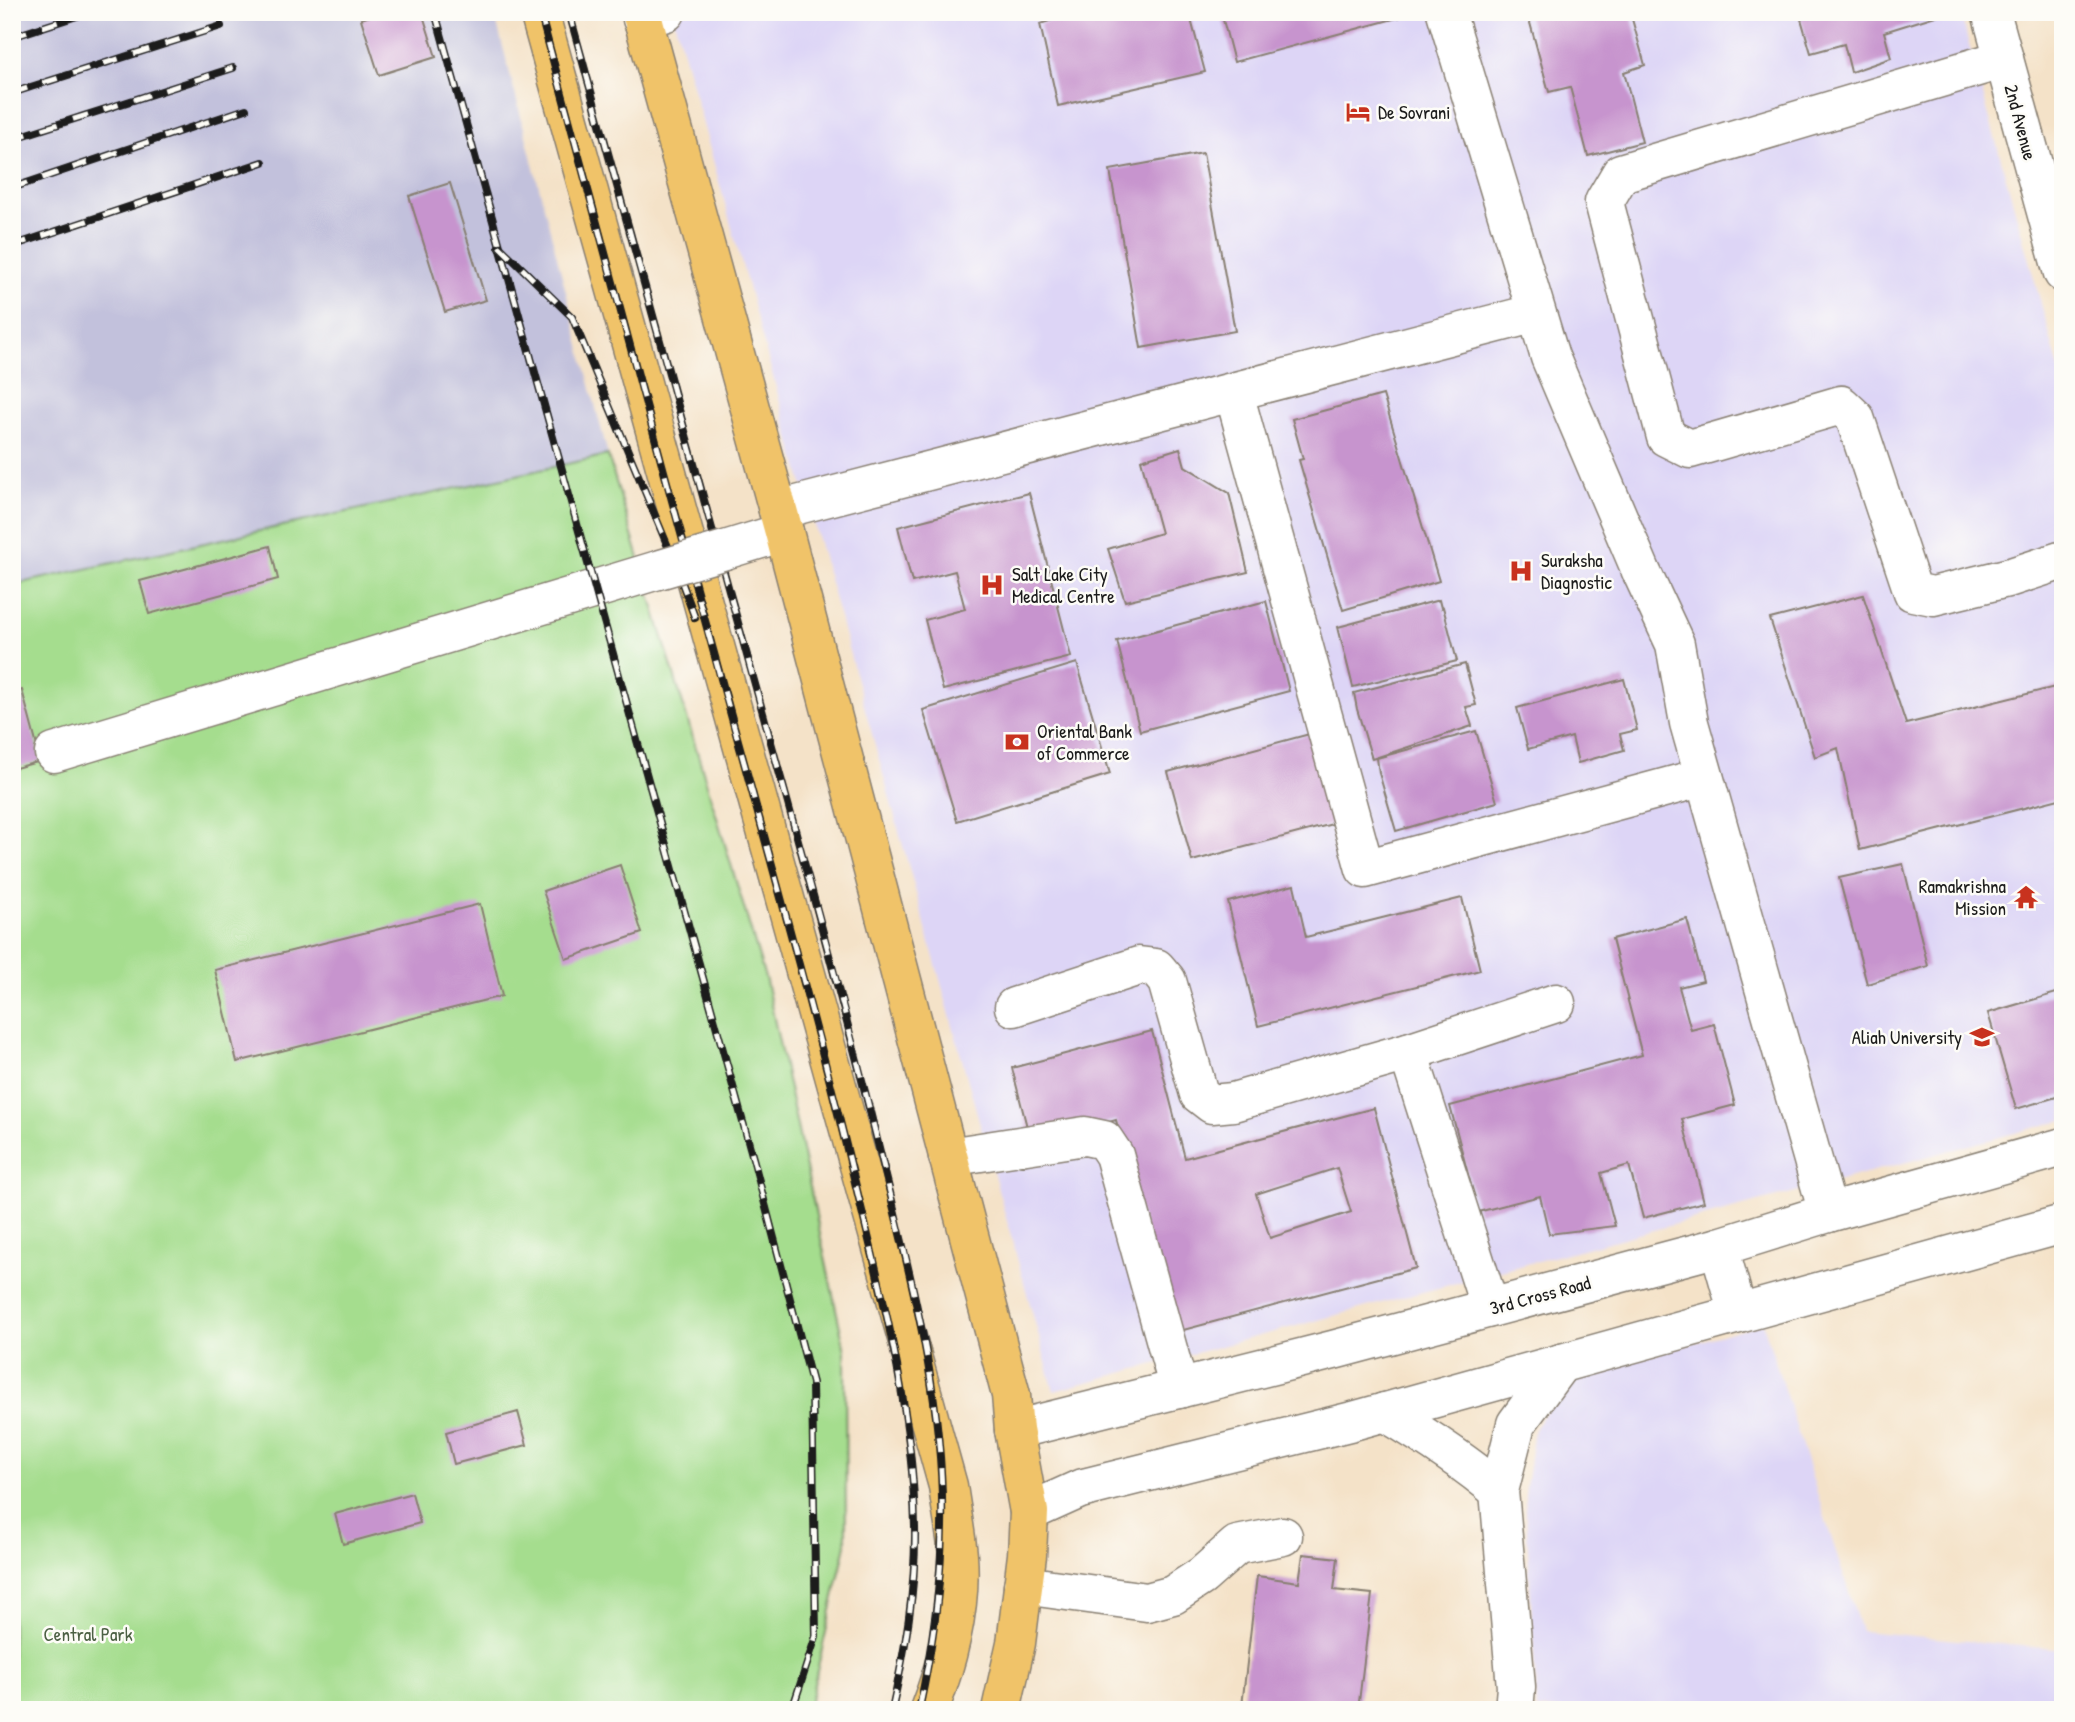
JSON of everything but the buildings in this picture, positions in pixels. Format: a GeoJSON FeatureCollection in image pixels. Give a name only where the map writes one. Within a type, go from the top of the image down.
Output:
{"type":"FeatureCollection","features":[{"type":"Feature","properties":{"kind":"main road"},"geometry":{"type":"LineString","coordinates":[[539,12],[948,1486],[958,1558],[956,1611],[942,1677],[929,1710]]}},
{"type":"Feature","properties":{"kind":"main road"},"geometry":{"type":"LineString","coordinates":[[650,15],[1011,1395],[1014,1430],[1030,1512],[1016,1643],[1000,1710]]}},
{"type":"Feature","properties":{"kind":"street"},"geometry":{"type":"LineString","coordinates":[[1446,12],[1550,357],[1675,644],[1689,723],[1828,1213]]}},
{"type":"Feature","properties":{"kind":"street","name":"2nd Avenue"},"geometry":{"type":"LineString","coordinates":[[1991,12],[2063,273]]}},
{"type":"Feature","properties":{"kind":"street"},"geometry":{"type":"LineString","coordinates":[[2004,59],[1621,173],[1604,202],[1666,437],[1690,449],[1841,405],[1855,418],[1913,592],[1933,596],[2063,560]]}},
{"type":"Feature","properties":{"kind":"street"},"geometry":{"type":"LineString","coordinates":[[54,753],[725,550],[781,521],[1234,393],[1536,313]]}},
{"type":"Feature","properties":{"kind":"street"},"geometry":{"type":"LineString","coordinates":[[1234,393],[1365,869],[1704,777]]}},
{"type":"Feature","properties":{"kind":"street"},"geometry":{"type":"LineString","coordinates":[[1014,1007],[1139,966],[1156,968],[1167,981],[1199,1094],[1212,1104],[1233,1102],[1408,1052],[1556,1003]]}},
{"type":"Feature","properties":{"kind":"street"},"geometry":{"type":"LineString","coordinates":[[1408,1052],[1490,1308]]}},
{"type":"Feature","properties":{"kind":"street"},"geometry":{"type":"LineString","coordinates":[[948,1157],[1085,1136],[1104,1140],[1114,1155],[1179,1389]]}},
{"type":"Feature","properties":{"kind":"street","name":"3rd Cross Road"},"geometry":{"type":"LineString","coordinates":[[1014,1430],[1719,1247],[1828,1213],[2063,1147]]}},
{"type":"Feature","properties":{"kind":"street"},"geometry":{"type":"LineString","coordinates":[[1030,1512],[1080,1489],[1385,1412],[2063,1224]]}},
{"type":"Feature","properties":{"kind":"street"},"geometry":{"type":"LineString","coordinates":[[1719,1247],[1738,1314]]}},
{"type":"Feature","properties":{"kind":"street"},"geometry":{"type":"LineString","coordinates":[[1514,1710],[1516,1687],[1499,1491],[1517,1424],[1561,1363]]}},
{"type":"Feature","properties":{"kind":"street"},"geometry":{"type":"LineString","coordinates":[[1385,1412],[1428,1437],[1471,1467],[1499,1491]]}},
{"type":"Feature","properties":{"kind":"street"},"geometry":{"type":"LineString","coordinates":[[1023,1585],[1147,1602],[1173,1595],[1202,1576],[1237,1545],[1283,1536]]}},
{"type":"Feature","properties":{"kind":"shaded area"},"geometry":{"type":"Polygon","coordinates":[[[12,12],[494,12],[608,455],[12,585],[12,12]]]}},
{"type":"Feature","properties":{"kind":"shaded area"},"geometry":{"type":"Polygon","coordinates":[[[672,12],[1960,12],[2063,383],[2063,1120],[1054,1391],[672,12]]]}},
{"type":"Feature","properties":{"kind":"shaded area"},"geometry":{"type":"Polygon","coordinates":[[[1763,1323],[1861,1631],[2063,1650],[2063,1710],[1537,1710],[1525,1496],[1534,1429],[1570,1379],[1763,1323]]]}},
{"type":"Feature","properties":{"kind":"green space","name":"Central Park"},"geometry":{"type":"Polygon","coordinates":[[[608,455],[766,981],[845,1351],[846,1545],[808,1710],[12,1710],[12,585],[608,455]]]}},
{"type":"Feature","properties":{"kind":"railway"},"geometry":{"type":"LineString","coordinates":[[12,37],[89,12]]}},
{"type":"Feature","properties":{"kind":"railway"},"geometry":{"type":"LineString","coordinates":[[435,12],[754,1162],[812,1383],[816,1636],[792,1710]]}},
{"type":"Feature","properties":{"kind":"railway"},"geometry":{"type":"LineString","coordinates":[[540,12],[814,1021],[894,1349],[908,1438],[915,1527],[909,1619],[892,1710]]}},
{"type":"Feature","properties":{"kind":"railway"},"geometry":{"type":"LineString","coordinates":[[569,12],[834,973],[925,1344],[938,1435],[942,1527],[935,1619],[919,1710]]}},
{"type":"Feature","properties":{"kind":"railway"},"geometry":{"type":"LineString","coordinates":[[12,93],[221,26]]}},
{"type":"Feature","properties":{"kind":"railway"},"geometry":{"type":"LineString","coordinates":[[12,139],[233,68]]}},
{"type":"Feature","properties":{"kind":"railway"},"geometry":{"type":"LineString","coordinates":[[12,188],[246,109]]}},
{"type":"Feature","properties":{"kind":"railway"},"geometry":{"type":"LineString","coordinates":[[12,246],[263,162]]}},
{"type":"Feature","properties":{"kind":"railway"},"geometry":{"type":"LineString","coordinates":[[499,246],[572,317],[674,561],[695,618]]}},
{"type":"Feature","properties":{"kind":"place","name":"De Sovrani"},"geometry":{"type":"Point","coordinates":[1358,112]}},
{"type":"Feature","properties":{"kind":"place","name":"Suraksha Diagnostic"},"geometry":{"type":"Point","coordinates":[1521,571]}},
{"type":"Feature","properties":{"kind":"place","name":"Salt Lake City Medical Centre"},"geometry":{"type":"Point","coordinates":[992,585]}},
{"type":"Feature","properties":{"kind":"place","name":"Oriental Bank of Commerce"},"geometry":{"type":"Point","coordinates":[1017,742]}},
{"type":"Feature","properties":{"kind":"place","name":"Ramakrishna Mission"},"geometry":{"type":"Point","coordinates":[2026,897]}},
{"type":"Feature","properties":{"kind":"place","name":"Aliah University"},"geometry":{"type":"Point","coordinates":[1982,1037]}}]}
